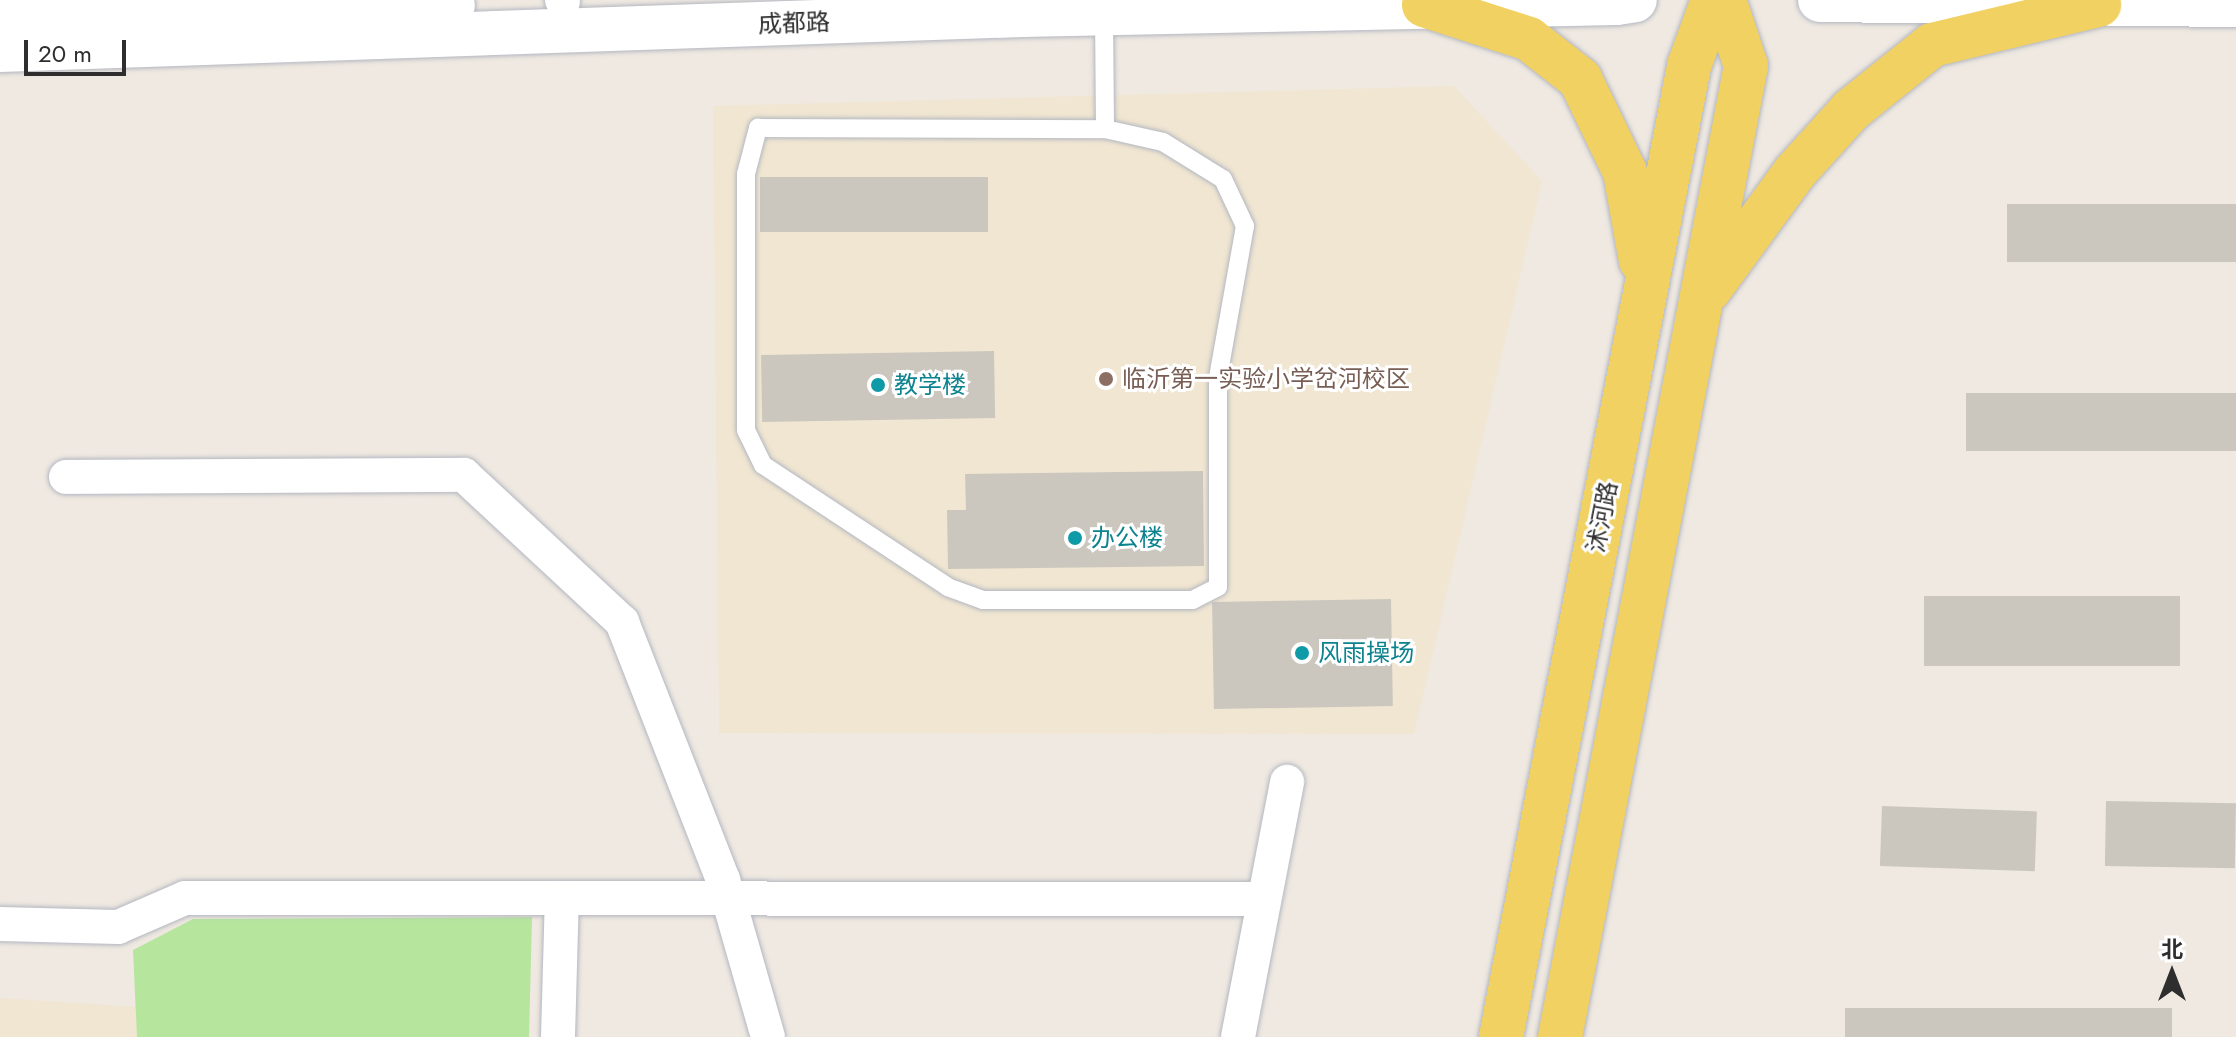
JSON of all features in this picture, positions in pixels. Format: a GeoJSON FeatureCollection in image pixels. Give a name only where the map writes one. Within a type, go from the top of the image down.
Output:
{"type":"FeatureCollection","features":[{"type":"Feature","properties":{"kind":"main road","name":"沭河路"},"geometry":{"type":"LineString","coordinates":[[1501,1037],[1689,66],[1713,0]]}},
{"type":"Feature","properties":{"kind":"main road"},"geometry":{"type":"LineString","coordinates":[[1560,1037],[1746,66],[1724,0]]}},
{"type":"Feature","properties":{"kind":"main road"},"geometry":{"type":"LineString","coordinates":[[1703,299],[1795,172],[1851,110],[1932,45],[2094,2]]}},
{"type":"Feature","properties":{"kind":"main road"},"geometry":{"type":"LineString","coordinates":[[1424,5],[1529,39],[1580,79],[1625,172],[1646,287]]}},
{"type":"Feature","properties":{"kind":"street"},"geometry":{"type":"LineString","coordinates":[[0,17],[652,0]]}},
{"type":"Feature","properties":{"kind":"street","name":"成都路"},"geometry":{"type":"LineString","coordinates":[[0,50],[1104,13],[1617,3],[1635,0]]}},
{"type":"Feature","properties":{"kind":"street"},"geometry":{"type":"LineString","coordinates":[[1820,0],[2236,5]]}},
{"type":"Feature","properties":{"kind":"street"},"geometry":{"type":"LineString","coordinates":[[66,477],[464,475],[622,622],[729,899],[768,1037]]}},
{"type":"Feature","properties":{"kind":"street"},"geometry":{"type":"LineString","coordinates":[[1238,1037],[1287,782]]}},
{"type":"Feature","properties":{"kind":"street"},"geometry":{"type":"LineString","coordinates":[[0,924],[118,927],[185,898],[1264,899]]}},
{"type":"Feature","properties":{"kind":"street"},"geometry":{"type":"LineString","coordinates":[[558,1037],[562,898]]}},
{"type":"Feature","properties":{"kind":"lane"},"geometry":{"type":"LineString","coordinates":[[1104,13],[1105,129]]}},
{"type":"Feature","properties":{"kind":"lane"},"geometry":{"type":"LineString","coordinates":[[758,128],[1105,129],[1163,142],[1223,179],[1245,226],[1218,378],[1218,587],[1193,600],[983,600],[948,587],[763,465],[746,430],[746,174],[758,128]]}},
{"type":"Feature","properties":{"kind":"shaded area","name":"临沂第一实验小学岔河校区"},"geometry":{"type":"Polygon","coordinates":[[[1454,86],[1542,181],[1414,734],[719,733],[713,106],[1454,86]]]}},
{"type":"Feature","properties":{"kind":"shaded area"},"geometry":{"type":"Polygon","coordinates":[[[0,998],[137,1007],[137,1037],[0,1037],[0,998]]]}},
{"type":"Feature","properties":{"kind":"green space"},"geometry":{"type":"Polygon","coordinates":[[[532,917],[529,1037],[137,1037],[133,950],[193,919],[532,917]]]}},
{"type":"Feature","properties":{"kind":"building"},"geometry":{"type":"Polygon","coordinates":[[[760,177],[988,177],[988,232],[760,232],[760,177]]]}},
{"type":"Feature","properties":{"kind":"building"},"geometry":{"type":"Polygon","coordinates":[[[2007,204],[2236,204],[2236,262],[2007,262],[2007,204]]]}},
{"type":"Feature","properties":{"kind":"building","name":"教学楼"},"geometry":{"type":"Polygon","coordinates":[[[994,351],[995,418],[762,422],[761,355],[994,351]]]}},
{"type":"Feature","properties":{"kind":"building"},"geometry":{"type":"Polygon","coordinates":[[[1966,393],[2236,393],[2236,451],[1966,451],[1966,393]]]}},
{"type":"Feature","properties":{"kind":"building","name":"办公楼"},"geometry":{"type":"Polygon","coordinates":[[[1203,471],[1204,566],[948,569],[947,510],[966,510],[965,474],[1203,471]]]}},
{"type":"Feature","properties":{"kind":"building"},"geometry":{"type":"Polygon","coordinates":[[[1924,596],[2180,596],[2180,666],[1924,666],[1924,596]]]}},
{"type":"Feature","properties":{"kind":"building","name":"风雨操场"},"geometry":{"type":"Polygon","coordinates":[[[1391,599],[1393,706],[1214,709],[1212,602],[1391,599]]]}},
{"type":"Feature","properties":{"kind":"building"},"geometry":{"type":"Polygon","coordinates":[[[2106,801],[2236,803],[2235,868],[2105,866],[2106,801]]]}},
{"type":"Feature","properties":{"kind":"building"},"geometry":{"type":"Polygon","coordinates":[[[1882,806],[2037,811],[2035,871],[1880,866],[1882,806]]]}},
{"type":"Feature","properties":{"kind":"building"},"geometry":{"type":"Polygon","coordinates":[[[1845,1008],[2172,1008],[2172,1037],[1845,1037],[1845,1008]]]}},
{"type":"Feature","properties":{"kind":"place","name":"临沂第一实验小学岔河校区"},"geometry":{"type":"Point","coordinates":[1106,379]}},
{"type":"Feature","properties":{"kind":"place","name":"教学楼"},"geometry":{"type":"Point","coordinates":[878,385]}},
{"type":"Feature","properties":{"kind":"place","name":"办公楼"},"geometry":{"type":"Point","coordinates":[1075,538]}},
{"type":"Feature","properties":{"kind":"place","name":"风雨操场"},"geometry":{"type":"Point","coordinates":[1302,653]}}]}
